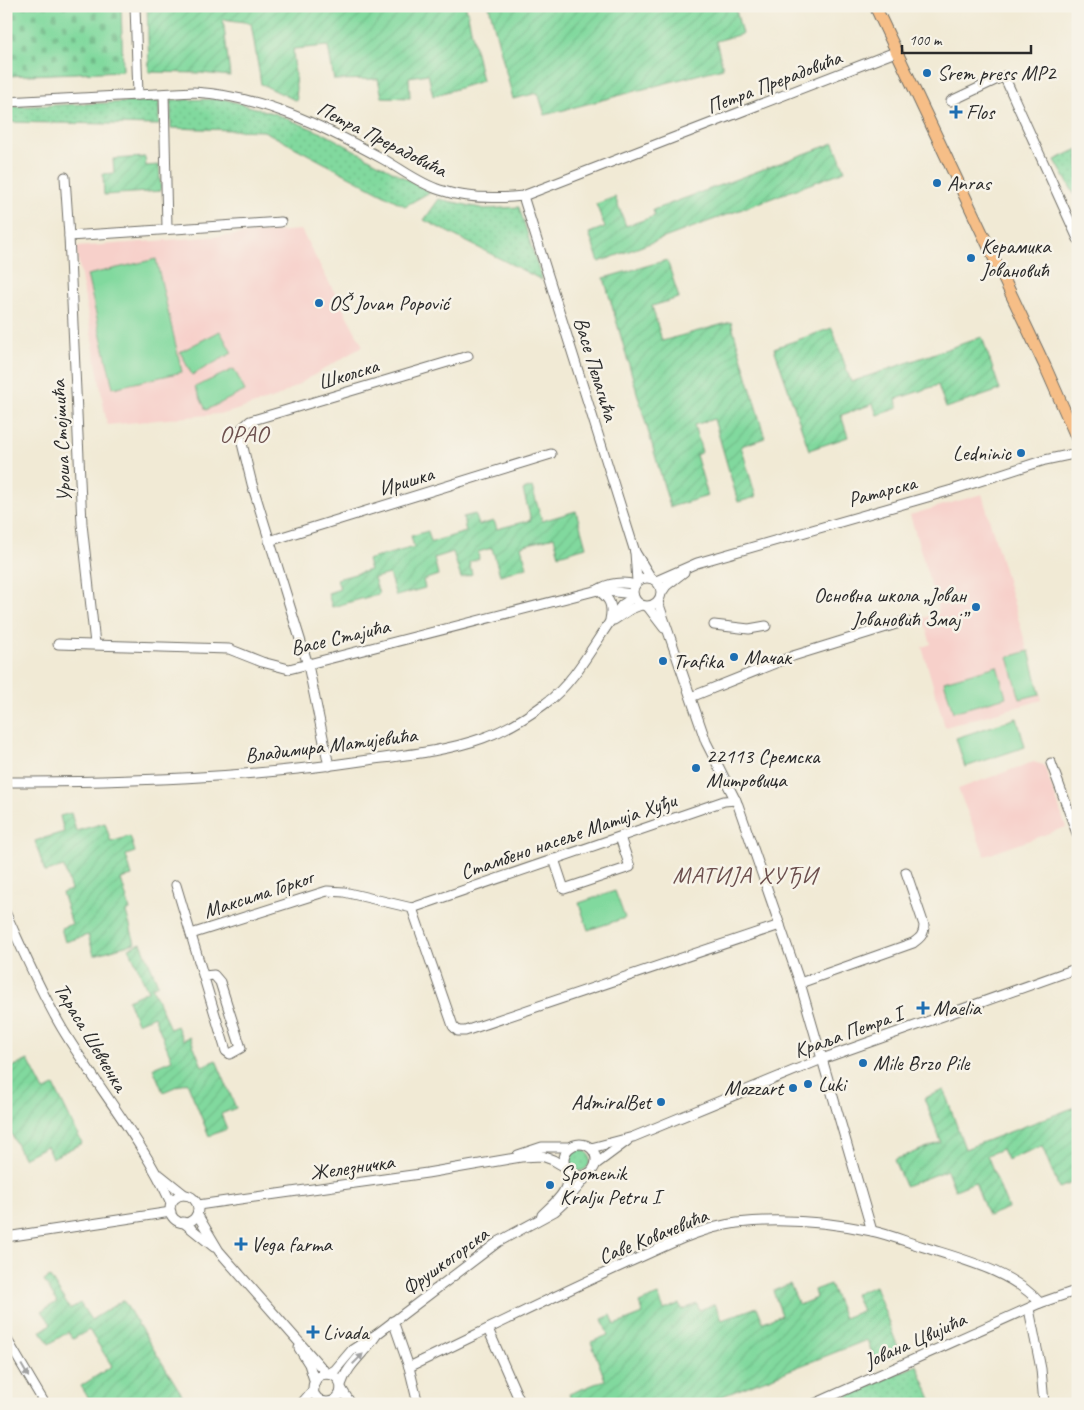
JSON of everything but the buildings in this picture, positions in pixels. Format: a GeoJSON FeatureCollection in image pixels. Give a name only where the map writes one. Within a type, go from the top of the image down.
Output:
{"type":"FeatureCollection","features":[{"type":"Feature","properties":{"kind":"main road"},"geometry":{"type":"LineString","coordinates":[[875,6],[1045,366],[1078,441]]}},
{"type":"Feature","properties":{"kind":"street"},"geometry":{"type":"LineString","coordinates":[[135,6],[138,95]]}},
{"type":"Feature","properties":{"kind":"street","name":"Петра Прерадовића"},"geometry":{"type":"LineString","coordinates":[[6,102],[222,93],[283,110],[339,135],[438,190],[466,197],[495,199],[523,196],[898,52]]}},
{"type":"Feature","properties":{"kind":"street"},"geometry":{"type":"LineString","coordinates":[[951,101],[1004,76],[1078,239]]}},
{"type":"Feature","properties":{"kind":"street"},"geometry":{"type":"LineString","coordinates":[[164,94],[167,228]]}},
{"type":"Feature","properties":{"kind":"street","name":"Уроша Стојшића"},"geometry":{"type":"LineString","coordinates":[[65,177],[82,524],[95,644]]}},
{"type":"Feature","properties":{"kind":"street","name":"Васе Пелагића"},"geometry":{"type":"LineString","coordinates":[[523,196],[635,552],[653,580]]}},
{"type":"Feature","properties":{"kind":"street"},"geometry":{"type":"LineString","coordinates":[[69,236],[167,228],[282,222]]}},
{"type":"Feature","properties":{"kind":"street","name":"Школска"},"geometry":{"type":"LineString","coordinates":[[269,540],[240,439],[240,429],[250,421],[468,356]]}},
{"type":"Feature","properties":{"kind":"street","name":"Ратарска"},"geometry":{"type":"LineString","coordinates":[[653,580],[696,563],[952,490],[1046,460],[1078,453]]}},
{"type":"Feature","properties":{"kind":"street","name":"Иришка"},"geometry":{"type":"LineString","coordinates":[[269,540],[552,454]]}},
{"type":"Feature","properties":{"kind":"street"},"geometry":{"type":"LineString","coordinates":[[269,540],[308,666],[329,766]]}},
{"type":"Feature","properties":{"kind":"street","name":"Васе Пелагића"},"geometry":{"type":"LineString","coordinates":[[635,552],[635,590]]}},
{"type":"Feature","properties":{"kind":"street","name":"Ратарска"},"geometry":{"type":"LineString","coordinates":[[662,592],[666,586],[696,563]]}},
{"type":"Feature","properties":{"kind":"street"},"geometry":{"type":"LineString","coordinates":[[673,640],[645,606],[635,590],[643,578],[653,580],[662,592],[658,602],[673,640],[706,742],[736,800],[780,925],[800,984],[872,1231]]}},
{"type":"Feature","properties":{"kind":"street"},"geometry":{"type":"LineString","coordinates":[[598,590],[608,598],[611,604],[610,623]]}},
{"type":"Feature","properties":{"kind":"street","name":"Васе Стајића"},"geometry":{"type":"LineString","coordinates":[[58,644],[229,648],[289,669],[308,666],[598,590],[635,590]]}},
{"type":"Feature","properties":{"kind":"street","name":"Владимира Матијевића"},"geometry":{"type":"LineString","coordinates":[[6,782],[144,779],[329,766],[482,738],[505,729],[548,702],[568,681],[635,590]]}},
{"type":"Feature","properties":{"kind":"street"},"geometry":{"type":"LineString","coordinates":[[645,606],[658,602]]}},
{"type":"Feature","properties":{"kind":"street","name":"Владимира Матијевића"},"geometry":{"type":"LineString","coordinates":[[610,623],[631,609],[645,606]]}},
{"type":"Feature","properties":{"kind":"street"},"geometry":{"type":"LineString","coordinates":[[691,697],[793,656],[906,621]]}},
{"type":"Feature","properties":{"kind":"street"},"geometry":{"type":"LineString","coordinates":[[714,625],[749,629],[766,626]]}},
{"type":"Feature","properties":{"kind":"street"},"geometry":{"type":"LineString","coordinates":[[1051,763],[1078,836]]}},
{"type":"Feature","properties":{"kind":"street","name":"Стамбено насеље Матија Хуђи"},"geometry":{"type":"LineString","coordinates":[[412,908],[724,801],[736,800]]}},
{"type":"Feature","properties":{"kind":"street"},"geometry":{"type":"LineString","coordinates":[[554,859],[564,889],[630,867],[620,837]]}},
{"type":"Feature","properties":{"kind":"street"},"geometry":{"type":"LineString","coordinates":[[800,984],[913,944],[919,939],[924,933],[924,925],[906,872]]}},
{"type":"Feature","properties":{"kind":"street","name":"Максима Горког"},"geometry":{"type":"LineString","coordinates":[[176,885],[226,1051],[230,1054],[236,1052],[241,1048],[220,982],[214,975],[204,976]]}},
{"type":"Feature","properties":{"kind":"street","name":"Максима Горког"},"geometry":{"type":"LineString","coordinates":[[191,934],[328,891],[344,892],[412,908]]}},
{"type":"Feature","properties":{"kind":"street"},"geometry":{"type":"LineString","coordinates":[[412,908],[453,1026],[458,1031],[465,1031],[780,925]]}},
{"type":"Feature","properties":{"kind":"street","name":"Тараса Шевченка"},"geometry":{"type":"LineString","coordinates":[[6,914],[62,1028],[157,1172],[171,1207]]}},
{"type":"Feature","properties":{"kind":"street","name":"Краља Петра I"},"geometry":{"type":"LineString","coordinates":[[590,1148],[633,1137],[822,1059],[1078,968]]}},
{"type":"Feature","properties":{"kind":"street","name":"Краља Петра I"},"geometry":{"type":"LineString","coordinates":[[596,1164],[633,1137]]}},
{"type":"Feature","properties":{"kind":"street"},"geometry":{"type":"LineString","coordinates":[[578,1144],[590,1148],[595,1156],[596,1164],[588,1175],[579,1177],[566,1169],[564,1154],[570,1147],[578,1144]]}},
{"type":"Feature","properties":{"kind":"street","name":"Железничка"},"geometry":{"type":"LineString","coordinates":[[511,1159],[527,1151],[542,1147],[570,1147]]}},
{"type":"Feature","properties":{"kind":"street","name":"Железничка"},"geometry":{"type":"LineString","coordinates":[[197,1210],[511,1159],[542,1156],[553,1160],[566,1169]]}},
{"type":"Feature","properties":{"kind":"street","name":"Фрушкогорска"},"geometry":{"type":"LineString","coordinates":[[536,1220],[563,1193],[568,1184],[566,1169]]}},
{"type":"Feature","properties":{"kind":"street","name":"Тараса Шевченка"},"geometry":{"type":"LineString","coordinates":[[157,1172],[185,1195]]}},
{"type":"Feature","properties":{"kind":"street","name":"Фрушкогорска"},"geometry":{"type":"LineString","coordinates":[[328,1374],[336,1370],[352,1350],[377,1334],[498,1242],[562,1205],[588,1175]]}},
{"type":"Feature","properties":{"kind":"street"},"geometry":{"type":"LineString","coordinates":[[6,1236],[171,1207],[177,1197],[185,1195],[193,1198],[197,1210],[219,1251]]}},
{"type":"Feature","properties":{"kind":"street"},"geometry":{"type":"LineString","coordinates":[[171,1207],[175,1219],[183,1222],[219,1251],[295,1341],[328,1374],[338,1378],[351,1404]]}},
{"type":"Feature","properties":{"kind":"street"},"geometry":{"type":"LineString","coordinates":[[183,1222],[191,1220],[197,1210]]}},
{"type":"Feature","properties":{"kind":"street","name":"Саве Ковачевића"},"geometry":{"type":"LineString","coordinates":[[409,1367],[556,1295],[702,1231],[736,1224],[772,1221],[813,1223],[872,1231],[958,1258],[1005,1277],[1024,1287],[1040,1304]]}},
{"type":"Feature","properties":{"kind":"street","name":"Јована Цвијића"},"geometry":{"type":"LineString","coordinates":[[814,1404],[1040,1304],[1078,1290]]}},
{"type":"Feature","properties":{"kind":"street"},"geometry":{"type":"LineString","coordinates":[[1029,1309],[1041,1370],[1044,1404]]}},
{"type":"Feature","properties":{"kind":"street"},"geometry":{"type":"LineString","coordinates":[[393,1321],[409,1367],[418,1404]]}},
{"type":"Feature","properties":{"kind":"street"},"geometry":{"type":"LineString","coordinates":[[488,1329],[521,1404]]}},
{"type":"Feature","properties":{"kind":"street","name":"Фрушкогорска"},"geometry":{"type":"LineString","coordinates":[[341,1387],[344,1376],[367,1350],[377,1334]]}},
{"type":"Feature","properties":{"kind":"street"},"geometry":{"type":"LineString","coordinates":[[6,1338],[45,1404]]}},
{"type":"Feature","properties":{"kind":"street"},"geometry":{"type":"LineString","coordinates":[[295,1341],[309,1364],[317,1396],[327,1402],[337,1398],[341,1387]]}},
{"type":"Feature","properties":{"kind":"street"},"geometry":{"type":"LineString","coordinates":[[301,1404],[319,1377],[328,1374]]}},
{"type":"Feature","properties":{"kind":"shaded area"},"geometry":{"type":"Polygon","coordinates":[[[301,230],[363,346],[277,397],[227,413],[107,425],[76,247],[301,230]]]}},
{"type":"Feature","properties":{"kind":"shaded area","name":"Основна школа „Јован Јовановић Змај”"},"geometry":{"type":"Polygon","coordinates":[[[982,494],[1042,700],[945,727],[922,647],[931,644],[923,618],[939,613],[910,515],[982,494]]]}},
{"type":"Feature","properties":{"kind":"shaded area"},"geometry":{"type":"Polygon","coordinates":[[[1033,762],[1044,765],[1066,827],[985,856],[958,789],[1033,762]]]}},
{"type":"Feature","properties":{"kind":"green space"},"geometry":{"type":"Polygon","coordinates":[[[6,6],[121,6],[123,71],[6,76],[6,6]]]}},
{"type":"Feature","properties":{"kind":"green space"},"geometry":{"type":"Polygon","coordinates":[[[147,6],[466,6],[482,81],[433,96],[428,74],[409,77],[410,98],[382,97],[378,79],[334,80],[328,46],[293,49],[297,101],[261,84],[251,23],[223,19],[230,76],[201,73],[149,72],[147,6]]]}},
{"type":"Feature","properties":{"kind":"green space"},"geometry":{"type":"Polygon","coordinates":[[[489,6],[735,6],[742,34],[716,41],[723,68],[545,115],[538,93],[513,99],[489,6]]]}},
{"type":"Feature","properties":{"kind":"green space"},"geometry":{"type":"Polygon","coordinates":[[[224,99],[276,114],[327,135],[430,192],[405,206],[264,131],[171,128],[171,100],[224,99]]]}},
{"type":"Feature","properties":{"kind":"green space"},"geometry":{"type":"Polygon","coordinates":[[[159,101],[159,125],[6,122],[6,107],[159,101]]]}},
{"type":"Feature","properties":{"kind":"green space"},"geometry":{"type":"Polygon","coordinates":[[[834,143],[845,171],[599,262],[589,233],[605,227],[596,204],[615,197],[626,226],[655,216],[653,210],[834,143]]]}},
{"type":"Feature","properties":{"kind":"green space"},"geometry":{"type":"Polygon","coordinates":[[[1078,149],[1078,201],[1055,160],[1078,149]]]}},
{"type":"Feature","properties":{"kind":"green space"},"geometry":{"type":"Polygon","coordinates":[[[145,157],[146,166],[159,165],[161,191],[104,195],[103,174],[114,173],[113,159],[145,157]]]}},
{"type":"Feature","properties":{"kind":"green space"},"geometry":{"type":"Polygon","coordinates":[[[439,199],[485,209],[519,207],[542,280],[424,220],[439,199]]]}},
{"type":"Feature","properties":{"kind":"green space"},"geometry":{"type":"Polygon","coordinates":[[[156,259],[182,372],[113,388],[87,275],[156,259]]]}},
{"type":"Feature","properties":{"kind":"green space"},"geometry":{"type":"Polygon","coordinates":[[[667,260],[679,298],[652,306],[662,341],[731,322],[765,438],[741,446],[756,497],[738,502],[714,419],[694,425],[702,452],[696,455],[708,496],[670,507],[604,278],[667,260]]]}},
{"type":"Feature","properties":{"kind":"green space"},"geometry":{"type":"Polygon","coordinates":[[[832,328],[851,382],[982,337],[1000,390],[946,408],[938,385],[896,399],[898,408],[877,415],[873,404],[841,415],[848,437],[809,450],[774,348],[832,328]]]}},
{"type":"Feature","properties":{"kind":"green space"},"geometry":{"type":"Polygon","coordinates":[[[220,331],[232,353],[192,375],[180,352],[220,331]]]}},
{"type":"Feature","properties":{"kind":"green space"},"geometry":{"type":"Polygon","coordinates":[[[234,369],[245,391],[206,410],[195,387],[234,369]]]}},
{"type":"Feature","properties":{"kind":"green space"},"geometry":{"type":"Polygon","coordinates":[[[532,487],[542,521],[576,511],[586,547],[559,555],[554,537],[521,546],[527,567],[500,575],[492,548],[478,552],[479,559],[469,562],[472,574],[461,578],[453,552],[434,558],[438,575],[423,580],[425,588],[396,596],[389,574],[374,578],[379,594],[332,607],[328,593],[340,589],[337,579],[370,570],[367,560],[414,547],[411,536],[428,531],[431,542],[466,532],[463,517],[475,514],[479,525],[494,521],[497,529],[531,520],[523,490],[532,487]]]}},
{"type":"Feature","properties":{"kind":"green space"},"geometry":{"type":"Polygon","coordinates":[[[1029,651],[1040,694],[1020,699],[1008,657],[1029,651]]]}},
{"type":"Feature","properties":{"kind":"green space"},"geometry":{"type":"Polygon","coordinates":[[[997,666],[1006,697],[953,712],[944,681],[997,666]]]}},
{"type":"Feature","properties":{"kind":"green space"},"geometry":{"type":"Polygon","coordinates":[[[1017,718],[1025,747],[965,767],[956,738],[1017,718]]]}},
{"type":"Feature","properties":{"kind":"green space"},"geometry":{"type":"Polygon","coordinates":[[[71,813],[76,831],[105,823],[111,842],[130,836],[135,852],[126,855],[132,876],[121,879],[130,910],[126,912],[135,943],[94,955],[88,935],[65,942],[61,928],[72,924],[62,893],[71,890],[64,867],[45,872],[35,841],[64,832],[60,816],[71,813]]]}},
{"type":"Feature","properties":{"kind":"green space"},"geometry":{"type":"Polygon","coordinates":[[[615,891],[625,918],[588,930],[579,903],[615,891]]]}},
{"type":"Feature","properties":{"kind":"green space"},"geometry":{"type":"Polygon","coordinates":[[[141,943],[158,984],[152,987],[170,1029],[177,1026],[183,1040],[190,1037],[202,1066],[216,1060],[236,1108],[221,1114],[227,1129],[209,1136],[187,1082],[163,1092],[153,1068],[172,1060],[154,1016],[137,1023],[128,1000],[148,991],[129,948],[141,943]]]}},
{"type":"Feature","properties":{"kind":"green space"},"geometry":{"type":"Polygon","coordinates":[[[28,1060],[44,1091],[54,1086],[82,1143],[52,1158],[47,1146],[23,1158],[6,1123],[6,1070],[28,1060]]]}},
{"type":"Feature","properties":{"kind":"green space"},"geometry":{"type":"Polygon","coordinates":[[[944,1090],[965,1149],[1078,1106],[1078,1181],[1059,1188],[1042,1146],[1007,1160],[1002,1149],[987,1155],[1008,1208],[988,1216],[975,1182],[955,1190],[947,1170],[905,1186],[894,1160],[941,1142],[924,1098],[944,1090]]]}},
{"type":"Feature","properties":{"kind":"green space"},"geometry":{"type":"Polygon","coordinates":[[[579,1149],[587,1152],[590,1160],[587,1168],[579,1171],[571,1168],[568,1160],[571,1152],[579,1149]]]}},
{"type":"Feature","properties":{"kind":"green space"},"geometry":{"type":"Polygon","coordinates":[[[50,1277],[70,1309],[80,1303],[91,1320],[123,1300],[186,1401],[181,1404],[139,1404],[136,1399],[129,1404],[92,1404],[81,1386],[112,1366],[89,1330],[73,1339],[68,1332],[49,1344],[41,1331],[51,1324],[42,1311],[57,1302],[44,1281],[50,1277]]]}},
{"type":"Feature","properties":{"kind":"green space"},"geometry":{"type":"Polygon","coordinates":[[[790,1284],[799,1305],[816,1298],[814,1290],[830,1284],[844,1318],[862,1311],[855,1294],[875,1286],[900,1353],[876,1363],[867,1340],[702,1404],[573,1404],[569,1394],[605,1380],[591,1342],[608,1335],[602,1319],[611,1315],[615,1325],[643,1314],[639,1303],[658,1295],[664,1310],[679,1304],[682,1310],[697,1304],[699,1310],[715,1304],[722,1320],[757,1307],[763,1322],[782,1315],[773,1291],[790,1284]]]}},
{"type":"Feature","properties":{"kind":"green space"},"geometry":{"type":"Polygon","coordinates":[[[917,1365],[933,1404],[830,1404],[917,1365]]]}},
{"type":"Feature","properties":{"kind":"place","name":"Srem press MP2"},"geometry":{"type":"Point","coordinates":[927,73]}},
{"type":"Feature","properties":{"kind":"place","name":"Flos"},"geometry":{"type":"Point","coordinates":[956,112]}},
{"type":"Feature","properties":{"kind":"place","name":"Anras"},"geometry":{"type":"Point","coordinates":[937,183]}},
{"type":"Feature","properties":{"kind":"place","name":"Керамика Јовановић"},"geometry":{"type":"Point","coordinates":[971,258]}},
{"type":"Feature","properties":{"kind":"place","name":"OŠ Jovan Popović"},"geometry":{"type":"Point","coordinates":[319,303]}},
{"type":"Feature","properties":{"kind":"place","name":"Ledninic"},"geometry":{"type":"Point","coordinates":[1021,453]}},
{"type":"Feature","properties":{"kind":"place","name":"Основна школа „Јован Јовановић Змај”"},"geometry":{"type":"Point","coordinates":[976,607]}},
{"type":"Feature","properties":{"kind":"place","name":"Мачак"},"geometry":{"type":"Point","coordinates":[734,657]}},
{"type":"Feature","properties":{"kind":"place","name":"Trafika"},"geometry":{"type":"Point","coordinates":[663,661]}},
{"type":"Feature","properties":{"kind":"place","name":"22113 Сремска Митровица"},"geometry":{"type":"Point","coordinates":[696,768]}},
{"type":"Feature","properties":{"kind":"place","name":"Maelia"},"geometry":{"type":"Point","coordinates":[923,1008]}},
{"type":"Feature","properties":{"kind":"place","name":"Mile Brzo Pile"},"geometry":{"type":"Point","coordinates":[863,1063]}},
{"type":"Feature","properties":{"kind":"place","name":"Luki"},"geometry":{"type":"Point","coordinates":[808,1084]}},
{"type":"Feature","properties":{"kind":"place","name":"Mozzart"},"geometry":{"type":"Point","coordinates":[793,1088]}},
{"type":"Feature","properties":{"kind":"place","name":"AdmiralBet"},"geometry":{"type":"Point","coordinates":[661,1102]}},
{"type":"Feature","properties":{"kind":"place","name":"Spomenik Kralju Petru I"},"geometry":{"type":"Point","coordinates":[550,1185]}},
{"type":"Feature","properties":{"kind":"place","name":"Vega farma"},"geometry":{"type":"Point","coordinates":[241,1244]}},
{"type":"Feature","properties":{"kind":"place","name":"Livada"},"geometry":{"type":"Point","coordinates":[313,1332]}},
{"type":"Feature","properties":{"kind":"district","name":"ОРАО"},"geometry":{"type":"Point","coordinates":[244,434]}},
{"type":"Feature","properties":{"kind":"district","name":"МАТИЈА ХУЂИ"},"geometry":{"type":"Point","coordinates":[745,875]}}]}
